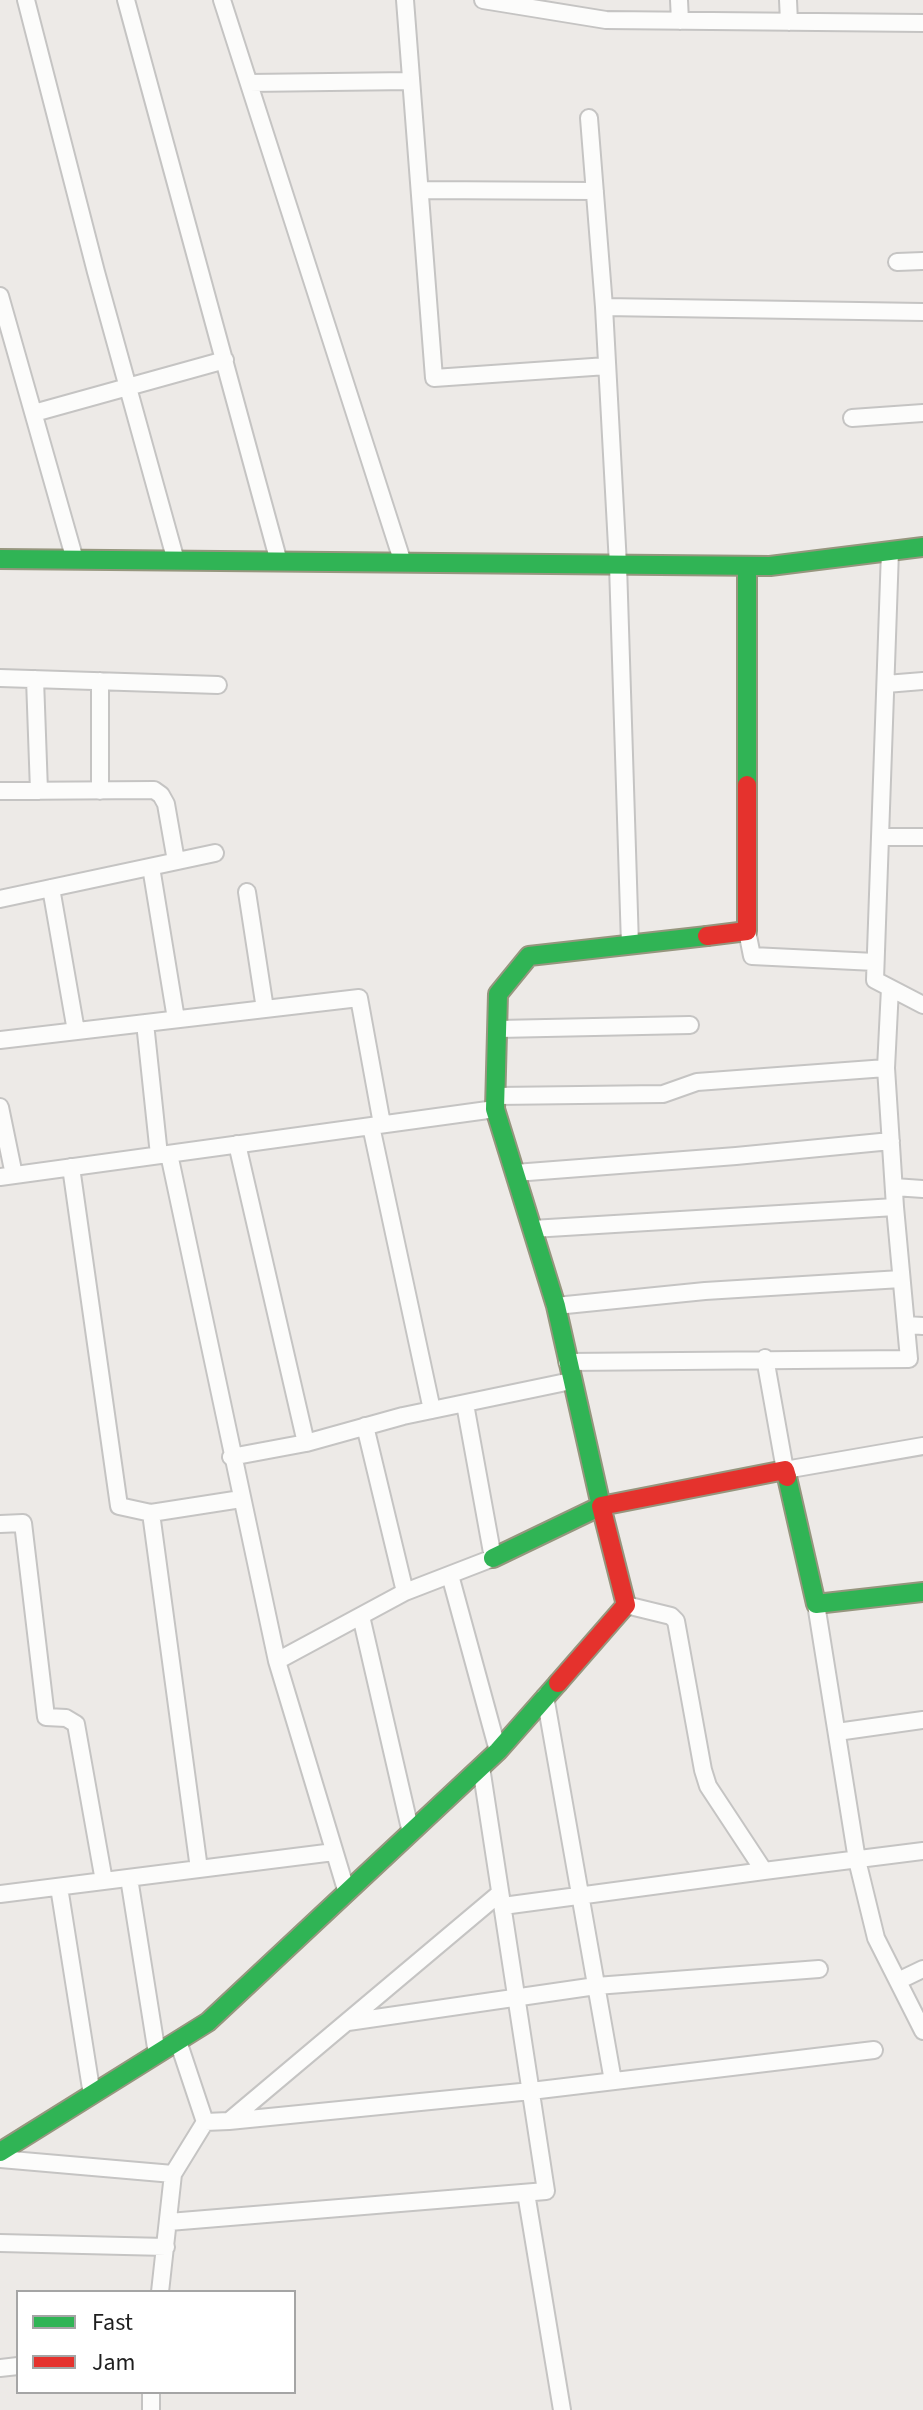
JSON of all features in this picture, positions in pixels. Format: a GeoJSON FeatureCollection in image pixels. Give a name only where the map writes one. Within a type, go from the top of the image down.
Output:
{"type":"FeatureCollection","features":[{"type":"Feature","properties":{"kind":"street"},"geometry":{"type":"LineString","coordinates":[[26,0],[176,561]]}},
{"type":"Feature","properties":{"kind":"street"},"geometry":{"type":"LineString","coordinates":[[126,0],[279,562]]}},
{"type":"Feature","properties":{"kind":"street"},"geometry":{"type":"LineString","coordinates":[[222,0],[403,563]]}},
{"type":"Feature","properties":{"kind":"street"},"geometry":{"type":"LineString","coordinates":[[405,0],[434,378],[607,366]]}},
{"type":"Feature","properties":{"kind":"street"},"geometry":{"type":"LineString","coordinates":[[483,0],[606,20],[923,23]]}},
{"type":"Feature","properties":{"kind":"street"},"geometry":{"type":"LineString","coordinates":[[679,0],[680,21]]}},
{"type":"Feature","properties":{"kind":"street"},"geometry":{"type":"LineString","coordinates":[[788,0],[789,22]]}},
{"type":"Feature","properties":{"kind":"street"},"geometry":{"type":"LineString","coordinates":[[249,83],[411,81]]}},
{"type":"Feature","properties":{"kind":"street"},"geometry":{"type":"LineString","coordinates":[[589,118],[604,307],[618,565],[630,945]]}},
{"type":"Feature","properties":{"kind":"street"},"geometry":{"type":"LineString","coordinates":[[420,190],[595,191]]}},
{"type":"Feature","properties":{"kind":"street"},"geometry":{"type":"LineString","coordinates":[[897,262],[923,261]]}},
{"type":"Feature","properties":{"kind":"street"},"geometry":{"type":"LineString","coordinates":[[0,296],[75,560]]}},
{"type":"Feature","properties":{"kind":"street"},"geometry":{"type":"LineString","coordinates":[[604,307],[923,312]]}},
{"type":"Feature","properties":{"kind":"street"},"geometry":{"type":"LineString","coordinates":[[34,413],[225,360]]}},
{"type":"Feature","properties":{"kind":"street"},"geometry":{"type":"LineString","coordinates":[[852,418],[923,413]]}},
{"type":"Feature","properties":{"kind":"street"},"geometry":{"type":"LineString","coordinates":[[0,559],[770,566],[923,547]]}},
{"type":"Feature","properties":{"kind":"street"},"geometry":{"type":"LineString","coordinates":[[890,551],[875,980],[923,1005]]}},
{"type":"Feature","properties":{"kind":"street"},"geometry":{"type":"LineString","coordinates":[[747,566],[747,931],[752,956],[875,962]]}},
{"type":"Feature","properties":{"kind":"street"},"geometry":{"type":"LineString","coordinates":[[0,678],[218,685]]}},
{"type":"Feature","properties":{"kind":"street"},"geometry":{"type":"LineString","coordinates":[[35,679],[39,791]]}},
{"type":"Feature","properties":{"kind":"street"},"geometry":{"type":"LineString","coordinates":[[100,681],[100,791]]}},
{"type":"Feature","properties":{"kind":"street"},"geometry":{"type":"LineString","coordinates":[[886,684],[923,681]]}},
{"type":"Feature","properties":{"kind":"street"},"geometry":{"type":"LineString","coordinates":[[0,791],[154,790],[166,804],[176,861]]}},
{"type":"Feature","properties":{"kind":"street"},"geometry":{"type":"LineString","coordinates":[[880,837],[923,837]]}},
{"type":"Feature","properties":{"kind":"street"},"geometry":{"type":"LineString","coordinates":[[0,899],[215,853]]}},
{"type":"Feature","properties":{"kind":"street"},"geometry":{"type":"LineString","coordinates":[[151,867],[176,1019]]}},
{"type":"Feature","properties":{"kind":"street"},"geometry":{"type":"LineString","coordinates":[[51,888],[76,1031]]}},
{"type":"Feature","properties":{"kind":"street"},"geometry":{"type":"LineString","coordinates":[[247,892],[265,1009]]}},
{"type":"Feature","properties":{"kind":"street"},"geometry":{"type":"LineString","coordinates":[[626,1605],[571,1381],[556,1306],[496,1102],[498,994],[529,956],[747,931]]}},
{"type":"Feature","properties":{"kind":"street"},"geometry":{"type":"LineString","coordinates":[[567,1362],[909,1359],[914,1325],[901,1279],[886,1068],[890,988]]}},
{"type":"Feature","properties":{"kind":"street"},"geometry":{"type":"LineString","coordinates":[[0,1040],[359,998],[377,1125],[432,1410]]}},
{"type":"Feature","properties":{"kind":"street"},"geometry":{"type":"LineString","coordinates":[[145,1023],[164,1154],[277,1661],[347,1893]]}},
{"type":"Feature","properties":{"kind":"street"},"geometry":{"type":"LineString","coordinates":[[498,1029],[690,1025]]}},
{"type":"Feature","properties":{"kind":"street"},"geometry":{"type":"LineString","coordinates":[[0,1107],[7,1176],[377,1125],[496,1102],[663,1094],[697,1082],[886,1068]]}},
{"type":"Feature","properties":{"kind":"street"},"geometry":{"type":"LineString","coordinates":[[515,1173],[891,1141]]}},
{"type":"Feature","properties":{"kind":"street"},"geometry":{"type":"LineString","coordinates":[[237,1144],[306,1443]]}},
{"type":"Feature","properties":{"kind":"street"},"geometry":{"type":"LineString","coordinates":[[71,1167],[119,1506],[151,1513],[241,1499]]}},
{"type":"Feature","properties":{"kind":"street"},"geometry":{"type":"LineString","coordinates":[[894,1187],[923,1189]]}},
{"type":"Feature","properties":{"kind":"street"},"geometry":{"type":"LineString","coordinates":[[532,1229],[895,1207]]}},
{"type":"Feature","properties":{"kind":"street"},"geometry":{"type":"LineString","coordinates":[[556,1306],[705,1291],[901,1279]]}},
{"type":"Feature","properties":{"kind":"street"},"geometry":{"type":"LineString","coordinates":[[765,1358],[785,1470],[816,1604],[857,1860],[876,1938],[923,2031]]}},
{"type":"Feature","properties":{"kind":"street"},"geometry":{"type":"LineString","coordinates":[[231,1457],[306,1443],[432,1410],[571,1381]]}},
{"type":"Feature","properties":{"kind":"street"},"geometry":{"type":"LineString","coordinates":[[465,1404],[493,1558]]}},
{"type":"Feature","properties":{"kind":"street"},"geometry":{"type":"LineString","coordinates":[[365,1426],[405,1592]]}},
{"type":"Feature","properties":{"kind":"street"},"geometry":{"type":"LineString","coordinates":[[277,1661],[405,1592],[493,1558],[601,1506],[923,1446]]}},
{"type":"Feature","properties":{"kind":"street"},"geometry":{"type":"LineString","coordinates":[[151,1513],[199,1869]]}},
{"type":"Feature","properties":{"kind":"street"},"geometry":{"type":"LineString","coordinates":[[0,1524],[23,1523],[46,1717],[66,1718],[76,1724],[104,1881]]}},
{"type":"Feature","properties":{"kind":"street"},"geometry":{"type":"LineString","coordinates":[[450,1575],[498,1751]]}},
{"type":"Feature","properties":{"kind":"street"},"geometry":{"type":"LineString","coordinates":[[816,1604],[923,1592]]}},
{"type":"Feature","properties":{"kind":"street"},"geometry":{"type":"LineString","coordinates":[[0,2152],[208,2022],[498,1751],[626,1605]]}},
{"type":"Feature","properties":{"kind":"street"},"geometry":{"type":"LineString","coordinates":[[626,1605],[671,1616],[676,1621],[708,1786],[764,1871]]}},
{"type":"Feature","properties":{"kind":"street"},"geometry":{"type":"LineString","coordinates":[[361,1616],[411,1833]]}},
{"type":"Feature","properties":{"kind":"street"},"geometry":{"type":"LineString","coordinates":[[545,1696],[613,2081]]}},
{"type":"Feature","properties":{"kind":"street"},"geometry":{"type":"LineString","coordinates":[[837,1732],[923,1720]]}},
{"type":"Feature","properties":{"kind":"street"},"geometry":{"type":"LineString","coordinates":[[169,2222],[546,2191],[481,1767]]}},
{"type":"Feature","properties":{"kind":"street"},"geometry":{"type":"LineString","coordinates":[[229,2121],[502,1899],[582,1893],[923,1851]]}},
{"type":"Feature","properties":{"kind":"street"},"geometry":{"type":"LineString","coordinates":[[0,1894],[334,1852]]}},
{"type":"Feature","properties":{"kind":"street"},"geometry":{"type":"LineString","coordinates":[[129,1878],[157,2054]]}},
{"type":"Feature","properties":{"kind":"street"},"geometry":{"type":"LineString","coordinates":[[59,1887],[92,2095]]}},
{"type":"Feature","properties":{"kind":"street"},"geometry":{"type":"LineString","coordinates":[[348,2022],[596,1986],[819,1969]]}},
{"type":"Feature","properties":{"kind":"street"},"geometry":{"type":"LineString","coordinates":[[898,1981],[923,1969]]}},
{"type":"Feature","properties":{"kind":"street"},"geometry":{"type":"LineString","coordinates":[[178,2041],[205,2122]]}},
{"type":"Feature","properties":{"kind":"street"},"geometry":{"type":"LineString","coordinates":[[205,2122],[531,2091],[874,2050]]}},
{"type":"Feature","properties":{"kind":"street"},"geometry":{"type":"LineString","coordinates":[[160,2290],[173,2174],[205,2122]]}},
{"type":"Feature","properties":{"kind":"street"},"geometry":{"type":"LineString","coordinates":[[0,2159],[173,2174]]}},
{"type":"Feature","properties":{"kind":"street"},"geometry":{"type":"LineString","coordinates":[[526,2193],[562,2410]]}},
{"type":"Feature","properties":{"kind":"street"},"geometry":{"type":"LineString","coordinates":[[0,2243],[166,2247]]}},
{"type":"Feature","properties":{"kind":"traffic: fast"},"geometry":{"type":"LineString","coordinates":[[0,559],[770,566],[923,547]]}},
{"type":"Feature","properties":{"kind":"traffic: fast"},"geometry":{"type":"LineString","coordinates":[[747,566],[747,785]]}},
{"type":"Feature","properties":{"kind":"traffic: fast"},"geometry":{"type":"LineString","coordinates":[[493,1558],[601,1506],[556,1306],[495,1109],[498,994],[529,956],[707,936]]}},
{"type":"Feature","properties":{"kind":"traffic: fast"},"geometry":{"type":"LineString","coordinates":[[787,1477],[816,1604],[923,1592]]}},
{"type":"Feature","properties":{"kind":"traffic: fast"},"geometry":{"type":"LineString","coordinates":[[0,2152],[208,2022],[498,1751],[558,1683]]}},
{"type":"Feature","properties":{"kind":"traffic: jam"},"geometry":{"type":"LineString","coordinates":[[707,936],[747,931],[747,785]]}},
{"type":"Feature","properties":{"kind":"traffic: jam"},"geometry":{"type":"LineString","coordinates":[[558,1683],[626,1605],[601,1506],[785,1470],[787,1477]]}}]}
